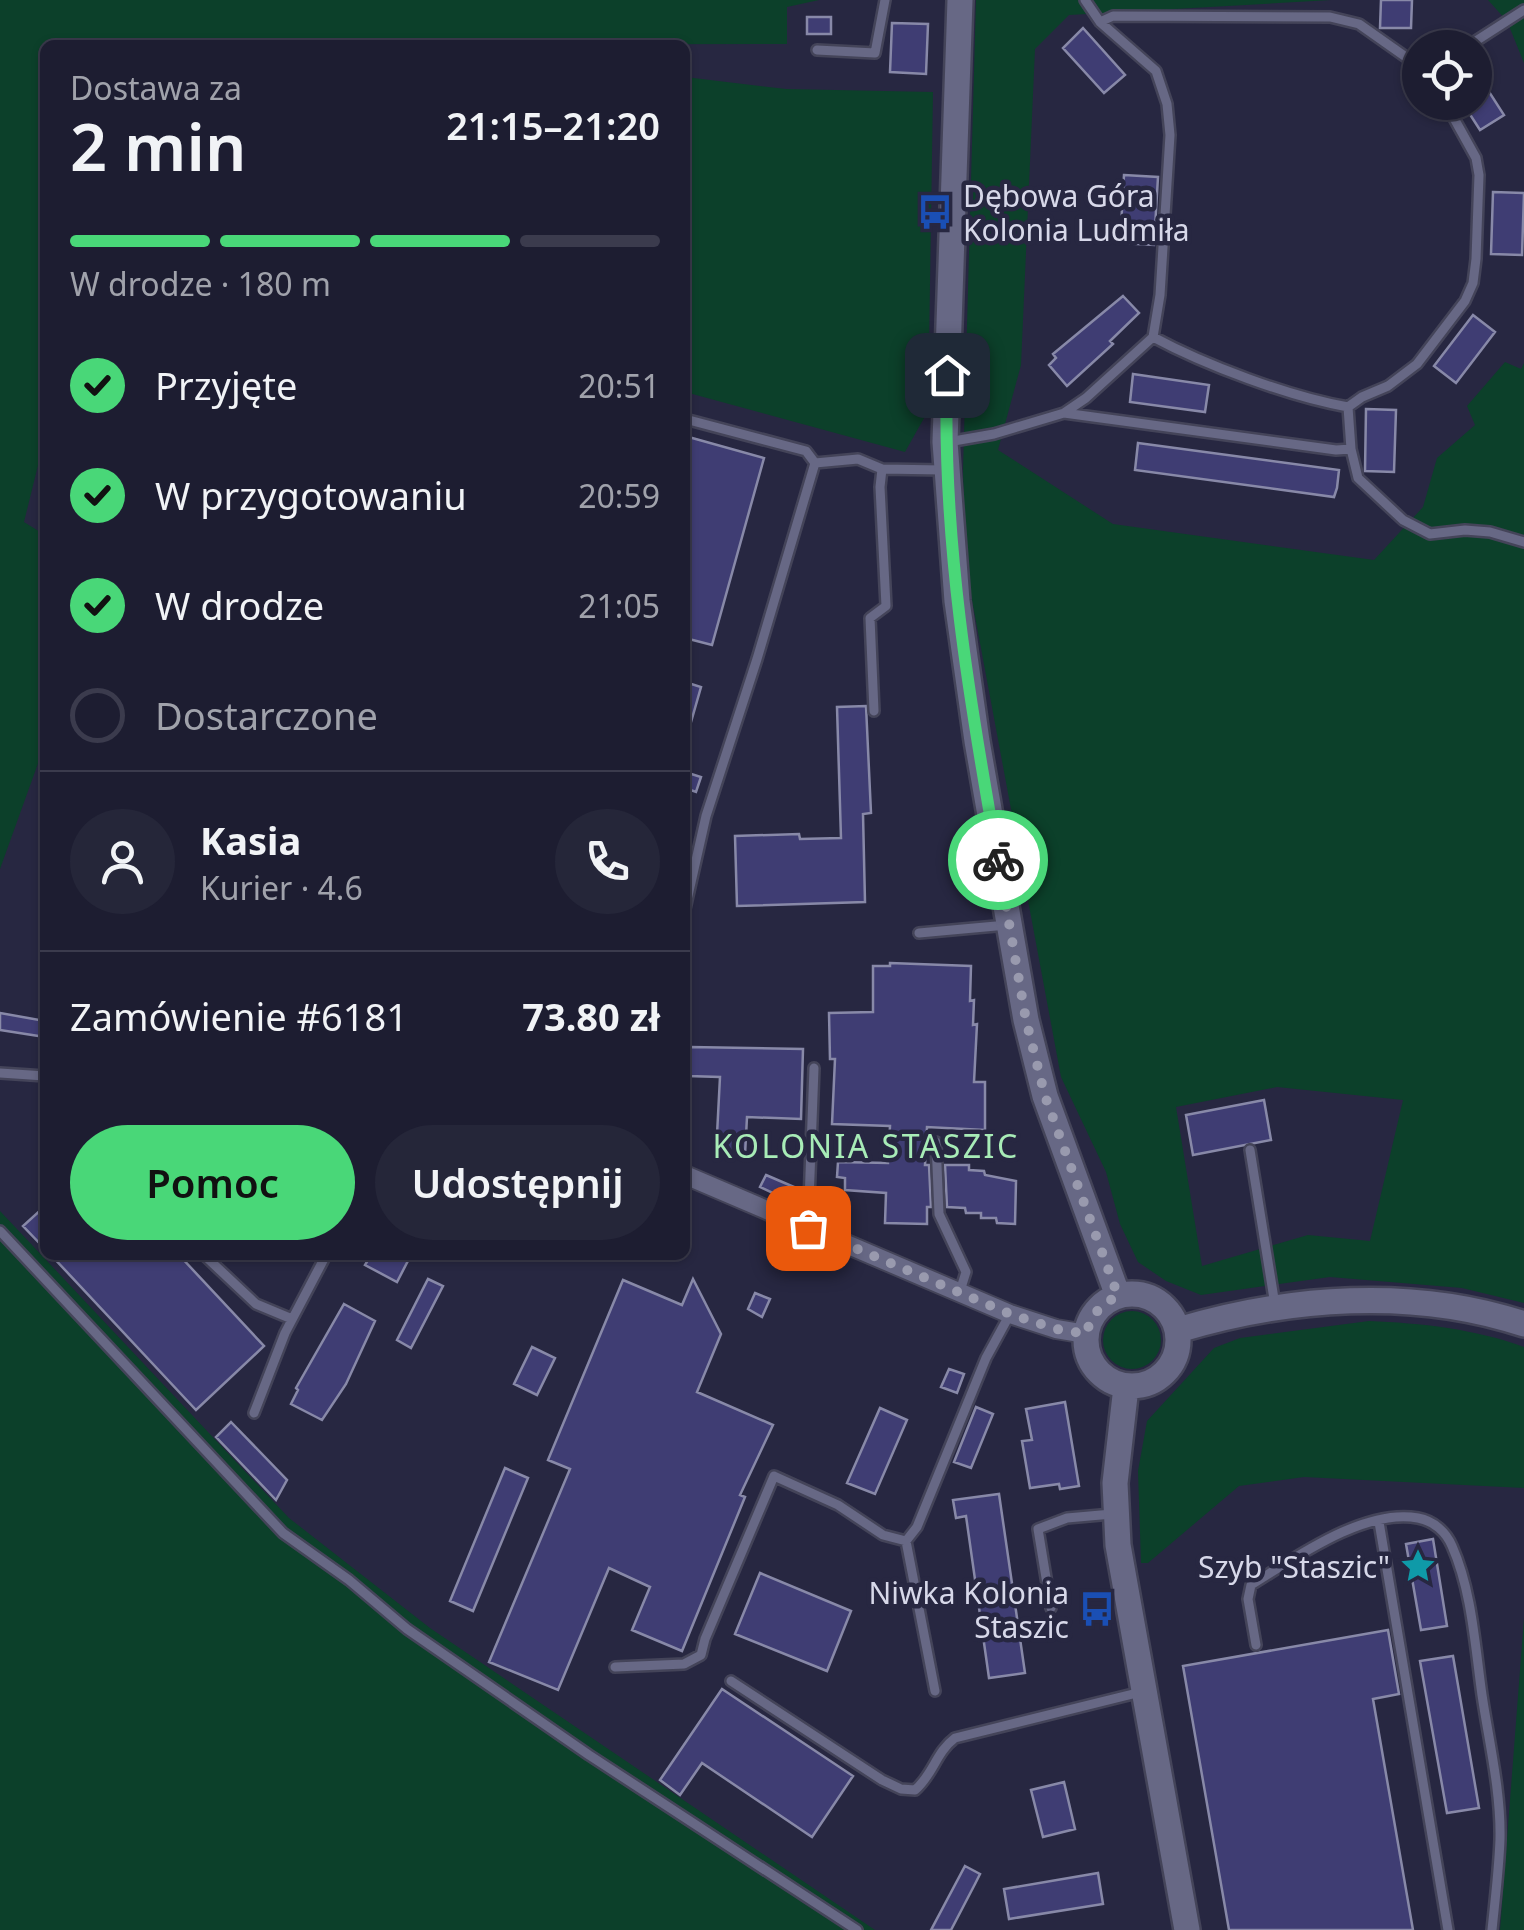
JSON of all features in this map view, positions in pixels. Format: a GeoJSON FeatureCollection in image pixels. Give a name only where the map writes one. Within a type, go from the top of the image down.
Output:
{"type":"FeatureCollection","features":[{"type":"Feature","properties":{"kind":"street"},"geometry":{"type":"LineString","coordinates":[[960,0],[945,442],[957,600],[977,741],[1026,1020],[1045,1096],[1118,1296]]}},
{"type":"Feature","properties":{"kind":"street"},"geometry":{"type":"LineString","coordinates":[[690,1177],[1010,1314],[1086,1334]]}},
{"type":"Feature","properties":{"kind":"street"},"geometry":{"type":"LineString","coordinates":[[1133,1293],[1162,1304],[1178,1330],[1178,1348],[1172,1364],[1160,1378],[1144,1386],[1126,1386],[1100,1374],[1091,1362],[1086,1334],[1091,1317],[1102,1304],[1118,1296],[1133,1293]]}},
{"type":"Feature","properties":{"kind":"street"},"geometry":{"type":"LineString","coordinates":[[1178,1330],[1275,1308],[1364,1300],[1418,1303],[1524,1324]]}},
{"type":"Feature","properties":{"kind":"street"},"geometry":{"type":"LineString","coordinates":[[1126,1386],[1115,1514],[1187,1930]]}},
{"type":"Feature","properties":{"kind":"lane"},"geometry":{"type":"LineString","coordinates":[[817,50],[875,54],[886,0]]}},
{"type":"Feature","properties":{"kind":"lane"},"geometry":{"type":"LineString","coordinates":[[945,442],[994,434],[1064,413],[1153,338],[1164,243],[1170,136],[1167,104],[1156,71],[1100,22],[1085,0]]}},
{"type":"Feature","properties":{"kind":"lane"},"geometry":{"type":"LineString","coordinates":[[1492,31],[1524,10]]}},
{"type":"Feature","properties":{"kind":"lane"},"geometry":{"type":"LineString","coordinates":[[1100,22],[1113,16],[1330,18],[1359,24],[1402,54]]}},
{"type":"Feature","properties":{"kind":"lane"},"geometry":{"type":"LineString","coordinates":[[1153,338],[1320,402],[1348,406],[1388,386],[1416,364],[1465,301],[1473,282],[1479,175],[1476,158],[1455,120]]}},
{"type":"Feature","properties":{"kind":"lane"},"geometry":{"type":"LineString","coordinates":[[1348,406],[1358,478],[1403,520],[1430,534],[1465,530],[1502,533],[1524,542]]}},
{"type":"Feature","properties":{"kind":"lane"},"geometry":{"type":"LineString","coordinates":[[1064,413],[1351,449]]}},
{"type":"Feature","properties":{"kind":"lane"},"geometry":{"type":"LineString","coordinates":[[690,420],[806,452],[815,463]]}},
{"type":"Feature","properties":{"kind":"lane"},"geometry":{"type":"LineString","coordinates":[[815,463],[858,458],[882,469],[945,470]]}},
{"type":"Feature","properties":{"kind":"lane"},"geometry":{"type":"LineString","coordinates":[[690,887],[706,816],[758,658],[815,463]]}},
{"type":"Feature","properties":{"kind":"lane"},"geometry":{"type":"LineString","coordinates":[[874,711],[870,618],[886,606],[882,469]]}},
{"type":"Feature","properties":{"kind":"lane"},"geometry":{"type":"LineString","coordinates":[[919,933],[1009,925]]}},
{"type":"Feature","properties":{"kind":"lane"},"geometry":{"type":"LineString","coordinates":[[808,1228],[814,1068]]}},
{"type":"Feature","properties":{"kind":"lane"},"geometry":{"type":"LineString","coordinates":[[0,1073],[40,1076]]}},
{"type":"Feature","properties":{"kind":"lane"},"geometry":{"type":"LineString","coordinates":[[936,1142],[939,1214],[966,1272],[960,1291]]}},
{"type":"Feature","properties":{"kind":"lane"},"geometry":{"type":"LineString","coordinates":[[1250,1150],[1275,1308]]}},
{"type":"Feature","properties":{"kind":"lane"},"geometry":{"type":"LineString","coordinates":[[0,1231],[283,1533],[349,1580],[407,1629],[589,1755],[857,1930]]}},
{"type":"Feature","properties":{"kind":"lane"},"geometry":{"type":"LineString","coordinates":[[209,1260],[256,1304],[292,1318]]}},
{"type":"Feature","properties":{"kind":"lane"},"geometry":{"type":"LineString","coordinates":[[254,1414],[292,1318],[323,1260]]}},
{"type":"Feature","properties":{"kind":"lane"},"geometry":{"type":"LineString","coordinates":[[935,1691],[906,1542],[917,1527],[986,1358],[1010,1314]]}},
{"type":"Feature","properties":{"kind":"lane"},"geometry":{"type":"LineString","coordinates":[[615,1666],[684,1664],[701,1656],[774,1476],[838,1505],[883,1535],[906,1542]]}},
{"type":"Feature","properties":{"kind":"lane"},"geometry":{"type":"LineString","coordinates":[[1051,1608],[1038,1529],[1067,1518],[1115,1514]]}},
{"type":"Feature","properties":{"kind":"lane"},"geometry":{"type":"LineString","coordinates":[[1256,1645],[1248,1600],[1252,1585],[1319,1543],[1379,1522],[1419,1518],[1437,1525],[1451,1544],[1466,1594],[1498,1797],[1500,1838],[1492,1930]]}},
{"type":"Feature","properties":{"kind":"lane"},"geometry":{"type":"LineString","coordinates":[[1379,1522],[1448,1930]]}},
{"type":"Feature","properties":{"kind":"lane"},"geometry":{"type":"LineString","coordinates":[[731,1682],[882,1780],[901,1789],[915,1790],[926,1781],[946,1745],[955,1738],[1143,1691]]}},
{"type":"Feature","properties":{"kind":"green space"},"geometry":{"type":"Polygon","coordinates":[[[0,0],[819,0],[787,7],[787,44],[690,44],[690,40],[40,40],[40,457],[24,522],[40,532],[40,758],[0,869],[0,0]]]}},
{"type":"Feature","properties":{"kind":"green space"},"geometry":{"type":"Polygon","coordinates":[[[976,0],[1331,0],[1069,15],[1035,49],[1021,365],[998,450],[1113,524],[1374,560],[1423,507],[1437,458],[1475,425],[1467,406],[1505,362],[1521,369],[1524,363],[1524,1303],[1462,1288],[1330,1277],[1201,1295],[1166,1281],[1138,1262],[1120,1224],[1106,1172],[1061,1077],[966,568],[963,471],[976,0]],[[1277,1087],[1176,1107],[1202,1266],[1308,1235],[1370,1241],[1403,1100],[1277,1087]]]}},
{"type":"Feature","properties":{"kind":"green space"},"geometry":{"type":"Polygon","coordinates":[[[1488,0],[1524,0],[1524,63],[1507,21],[1488,0]]]}},
{"type":"Feature","properties":{"kind":"green space"},"geometry":{"type":"Polygon","coordinates":[[[690,78],[786,89],[933,92],[928,411],[905,452],[690,393],[690,78]]]}},
{"type":"Feature","properties":{"kind":"green space"},"geometry":{"type":"Polygon","coordinates":[[[0,1211],[40,1253],[40,1260],[46,1260],[289,1518],[430,1628],[875,1930],[0,1930],[0,1211]]]}},
{"type":"Feature","properties":{"kind":"green space"},"geometry":{"type":"Polygon","coordinates":[[[1132,1311],[1152,1320],[1161,1340],[1152,1360],[1132,1369],[1112,1360],[1103,1340],[1112,1320],[1132,1311]]]}},
{"type":"Feature","properties":{"kind":"green space"},"geometry":{"type":"Polygon","coordinates":[[[1369,1321],[1448,1328],[1524,1347],[1524,1488],[1304,1477],[1239,1486],[1148,1563],[1141,1563],[1138,1471],[1147,1421],[1214,1348],[1240,1338],[1369,1321]]]}},
{"type":"Feature","properties":{"kind":"green space"},"geometry":{"type":"Polygon","coordinates":[[[1524,1618],[1524,1930],[1500,1930],[1524,1618]]]}},
{"type":"Feature","properties":{"kind":"building"},"geometry":{"type":"Polygon","coordinates":[[[1381,0],[1412,0],[1411,28],[1380,28],[1381,0]]]}},
{"type":"Feature","properties":{"kind":"building"},"geometry":{"type":"Polygon","coordinates":[[[807,17],[831,17],[831,34],[807,34],[807,17]]]}},
{"type":"Feature","properties":{"kind":"building"},"geometry":{"type":"Polygon","coordinates":[[[892,23],[928,24],[926,74],[890,72],[892,23]]]}},
{"type":"Feature","properties":{"kind":"building"},"geometry":{"type":"Polygon","coordinates":[[[1083,28],[1125,75],[1104,93],[1063,48],[1083,28]]]}},
{"type":"Feature","properties":{"kind":"building"},"geometry":{"type":"Polygon","coordinates":[[[1492,96],[1504,115],[1480,130],[1474,120],[1492,120],[1492,96]]]}},
{"type":"Feature","properties":{"kind":"building"},"geometry":{"type":"Polygon","coordinates":[[[1124,175],[1158,177],[1154,245],[1120,243],[1124,175]]]}},
{"type":"Feature","properties":{"kind":"building"},"geometry":{"type":"Polygon","coordinates":[[[1493,192],[1524,193],[1522,255],[1491,254],[1493,192]]]}},
{"type":"Feature","properties":{"kind":"building"},"geometry":{"type":"Polygon","coordinates":[[[1123,296],[1139,313],[1110,341],[1113,344],[1067,386],[1049,365],[1056,358],[1053,354],[1123,296]]]}},
{"type":"Feature","properties":{"kind":"building"},"geometry":{"type":"Polygon","coordinates":[[[1473,315],[1495,332],[1456,383],[1434,366],[1473,315]]]}},
{"type":"Feature","properties":{"kind":"building"},"geometry":{"type":"Polygon","coordinates":[[[1133,374],[1209,385],[1205,412],[1130,402],[1133,374]]]}},
{"type":"Feature","properties":{"kind":"building"},"geometry":{"type":"Polygon","coordinates":[[[1366,409],[1396,410],[1394,472],[1365,471],[1366,409]]]}},
{"type":"Feature","properties":{"kind":"building"},"geometry":{"type":"Polygon","coordinates":[[[690,437],[764,458],[712,645],[690,639],[690,437]]]}},
{"type":"Feature","properties":{"kind":"building"},"geometry":{"type":"Polygon","coordinates":[[[1138,443],[1339,470],[1337,488],[1334,497],[1135,470],[1138,443]]]}},
{"type":"Feature","properties":{"kind":"building"},"geometry":{"type":"Polygon","coordinates":[[[690,684],[701,687],[690,726],[690,684]]]}},
{"type":"Feature","properties":{"kind":"building"},"geometry":{"type":"Polygon","coordinates":[[[866,706],[871,813],[863,814],[865,902],[737,906],[735,836],[799,834],[800,839],[841,838],[837,707],[866,706]]]}},
{"type":"Feature","properties":{"kind":"building"},"geometry":{"type":"Polygon","coordinates":[[[690,774],[701,777],[696,792],[690,790],[690,774]]]}},
{"type":"Feature","properties":{"kind":"building"},"geometry":{"type":"Polygon","coordinates":[[[873,966],[971,966],[970,1001],[974,1000],[973,1025],[977,1024],[974,1082],[985,1082],[985,1130],[927,1127],[925,1165],[929,1165],[931,1207],[927,1207],[927,1224],[885,1223],[886,1193],[845,1190],[845,1178],[837,1177],[838,1162],[888,1163],[890,1126],[832,1124],[835,1059],[830,1059],[829,1013],[873,1012],[873,966]]]}},
{"type":"Feature","properties":{"kind":"building"},"geometry":{"type":"Polygon","coordinates":[[[0,1013],[40,1020],[40,1036],[0,1030],[0,1013]]]}},
{"type":"Feature","properties":{"kind":"building"},"geometry":{"type":"Polygon","coordinates":[[[690,1047],[803,1049],[801,1119],[747,1117],[745,1155],[716,1154],[720,1077],[690,1076],[690,1047]]]}},
{"type":"Feature","properties":{"kind":"building"},"geometry":{"type":"Polygon","coordinates":[[[1264,1100],[1271,1140],[1193,1155],[1186,1115],[1264,1100]]]}},
{"type":"Feature","properties":{"kind":"building"},"geometry":{"type":"Polygon","coordinates":[[[945,1165],[969,1165],[969,1170],[1016,1181],[1015,1224],[981,1218],[981,1213],[966,1213],[965,1208],[947,1207],[945,1165]]]}},
{"type":"Feature","properties":{"kind":"building"},"geometry":{"type":"Polygon","coordinates":[[[766,1175],[801,1190],[796,1204],[760,1187],[766,1175]]]}},
{"type":"Feature","properties":{"kind":"building"},"geometry":{"type":"Polygon","coordinates":[[[40,1211],[40,1244],[23,1226],[40,1211]]]}},
{"type":"Feature","properties":{"kind":"building"},"geometry":{"type":"Polygon","coordinates":[[[56,1260],[184,1260],[264,1346],[196,1410],[56,1260]]]}},
{"type":"Feature","properties":{"kind":"building"},"geometry":{"type":"Polygon","coordinates":[[[368,1260],[408,1260],[397,1282],[365,1265],[368,1260]]]}},
{"type":"Feature","properties":{"kind":"building"},"geometry":{"type":"Polygon","coordinates":[[[428,1279],[443,1286],[411,1348],[397,1340],[428,1279]]]}},
{"type":"Feature","properties":{"kind":"building"},"geometry":{"type":"Polygon","coordinates":[[[693,1279],[721,1334],[697,1392],[773,1425],[740,1495],[745,1497],[682,1651],[632,1630],[650,1587],[609,1568],[558,1690],[489,1662],[570,1469],[548,1460],[623,1280],[682,1305],[693,1279]]]}},
{"type":"Feature","properties":{"kind":"building"},"geometry":{"type":"Polygon","coordinates":[[[755,1293],[770,1299],[762,1317],[748,1309],[755,1293]]]}},
{"type":"Feature","properties":{"kind":"building"},"geometry":{"type":"Polygon","coordinates":[[[344,1304],[375,1321],[346,1384],[322,1420],[291,1404],[296,1388],[344,1304]]]}},
{"type":"Feature","properties":{"kind":"building"},"geometry":{"type":"Polygon","coordinates":[[[532,1347],[555,1358],[537,1395],[514,1384],[532,1347]]]}},
{"type":"Feature","properties":{"kind":"building"},"geometry":{"type":"Polygon","coordinates":[[[949,1369],[964,1374],[957,1393],[941,1387],[949,1369]]]}},
{"type":"Feature","properties":{"kind":"building"},"geometry":{"type":"Polygon","coordinates":[[[1065,1402],[1079,1486],[1030,1488],[1022,1441],[1032,1440],[1026,1409],[1065,1402]]]}},
{"type":"Feature","properties":{"kind":"building"},"geometry":{"type":"Polygon","coordinates":[[[976,1407],[993,1414],[971,1468],[954,1462],[976,1407]]]}},
{"type":"Feature","properties":{"kind":"building"},"geometry":{"type":"Polygon","coordinates":[[[880,1408],[907,1420],[875,1494],[847,1483],[880,1408]]]}},
{"type":"Feature","properties":{"kind":"building"},"geometry":{"type":"Polygon","coordinates":[[[231,1422],[287,1480],[276,1500],[216,1437],[231,1422]]]}},
{"type":"Feature","properties":{"kind":"building"},"geometry":{"type":"Polygon","coordinates":[[[505,1468],[528,1478],[473,1611],[450,1601],[505,1468]]]}},
{"type":"Feature","properties":{"kind":"building"},"geometry":{"type":"Polygon","coordinates":[[[999,1494],[1025,1673],[989,1678],[966,1516],[956,1518],[953,1500],[999,1494]]]}},
{"type":"Feature","properties":{"kind":"building"},"geometry":{"type":"Polygon","coordinates":[[[1433,1539],[1447,1626],[1421,1630],[1406,1544],[1433,1539]]]}},
{"type":"Feature","properties":{"kind":"building"},"geometry":{"type":"Polygon","coordinates":[[[760,1573],[851,1611],[827,1671],[735,1634],[760,1573]]]}},
{"type":"Feature","properties":{"kind":"building"},"geometry":{"type":"Polygon","coordinates":[[[1388,1630],[1399,1694],[1373,1699],[1413,1930],[1229,1930],[1183,1666],[1388,1630]]]}},
{"type":"Feature","properties":{"kind":"building"},"geometry":{"type":"Polygon","coordinates":[[[1453,1656],[1479,1808],[1447,1813],[1420,1661],[1453,1656]]]}},
{"type":"Feature","properties":{"kind":"building"},"geometry":{"type":"Polygon","coordinates":[[[722,1689],[853,1776],[812,1837],[702,1763],[680,1795],[660,1780],[722,1689]]]}},
{"type":"Feature","properties":{"kind":"building"},"geometry":{"type":"Polygon","coordinates":[[[1064,1782],[1075,1829],[1043,1837],[1031,1790],[1064,1782]]]}},
{"type":"Feature","properties":{"kind":"building"},"geometry":{"type":"Polygon","coordinates":[[[965,1866],[980,1874],[951,1930],[931,1930],[965,1866]]]}},
{"type":"Feature","properties":{"kind":"building"},"geometry":{"type":"Polygon","coordinates":[[[1098,1873],[1103,1904],[1009,1919],[1004,1889],[1098,1873]]]}},
{"type":"Feature","properties":{"kind":"way so far"},"geometry":{"type":"LineString","coordinates":[[808,1228],[1010,1314],[1056,1329],[1086,1334],[1091,1317],[1102,1304],[1118,1296],[1045,1096],[1026,1020],[998,860]]}},
{"type":"Feature","properties":{"kind":"place","name":"Dębowa Góra Kolonia Ludmiła"},"geometry":{"type":"Point","coordinates":[935,212]}},
{"type":"Feature","properties":{"kind":"place","name":"Szyb \"Staszic\""},"geometry":{"type":"Point","coordinates":[1418,1566]}},
{"type":"Feature","properties":{"kind":"place","name":"Niwka Kolonia Staszic"},"geometry":{"type":"Point","coordinates":[1097,1609]}},
{"type":"Feature","properties":{"kind":"district","name":"KOLONIA STASZIC"},"geometry":{"type":"Point","coordinates":[866,1145]}},
{"type":"Feature","properties":{"kind":"route"},"geometry":{"type":"LineString","coordinates":[[947,375],[945,470],[957,600],[998,860]]}}]}
